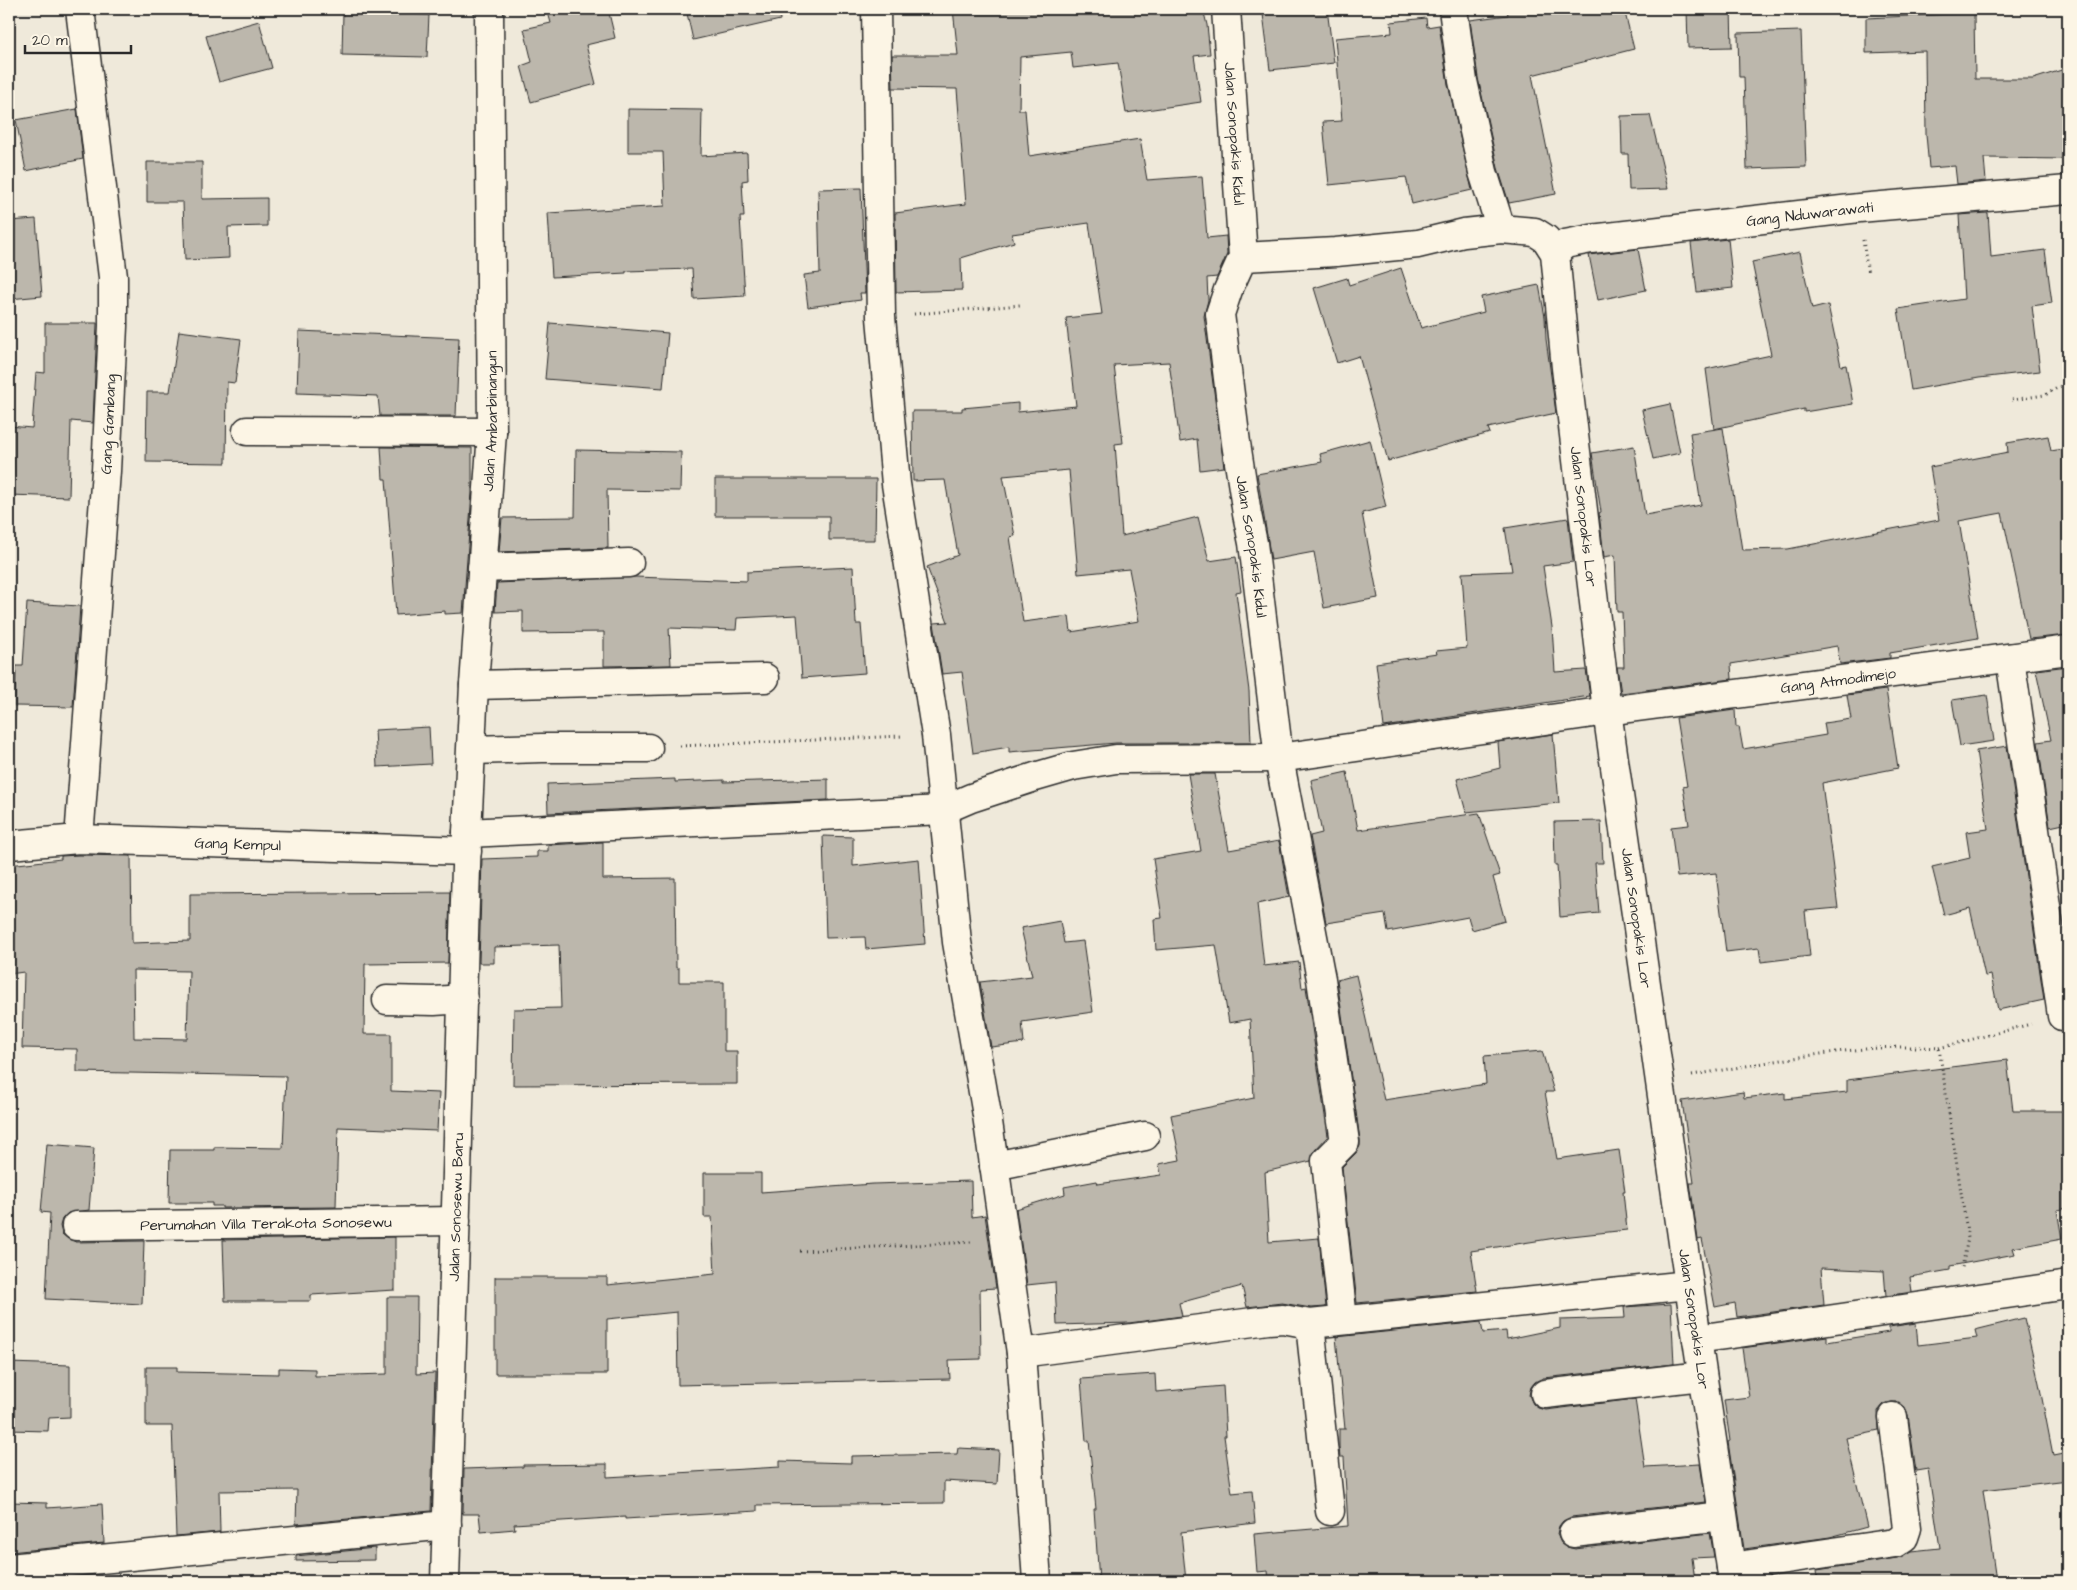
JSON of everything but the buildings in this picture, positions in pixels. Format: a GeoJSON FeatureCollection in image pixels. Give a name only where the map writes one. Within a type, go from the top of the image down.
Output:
{"type":"FeatureCollection","features":[{"type":"Feature","properties":{"kind":"street","name":"Gang Gambang"},"geometry":{"type":"LineString","coordinates":[[79,839],[106,471],[113,287],[80,9]]}},
{"type":"Feature","properties":{"kind":"street","name":"Jalan Ambarbinangun"},"geometry":{"type":"LineString","coordinates":[[467,842],[474,685],[492,432],[489,9]]}},
{"type":"Feature","properties":{"kind":"street"},"geometry":{"type":"LineString","coordinates":[[876,9],[881,317],[896,484],[936,735],[957,942],[994,1166],[1021,1353],[1038,1581]]}},
{"type":"Feature","properties":{"kind":"street","name":"Jalan Sonopakis Kidul"},"geometry":{"type":"LineString","coordinates":[[1226,9],[1243,257],[1228,290],[1220,314],[1236,443],[1247,514],[1254,543],[1279,758],[1322,979],[1345,1142],[1326,1161],[1343,1320]]}},
{"type":"Feature","properties":{"kind":"street"},"geometry":{"type":"LineString","coordinates":[[1453,9],[1463,82],[1483,172],[1501,229]]}},
{"type":"Feature","properties":{"kind":"street","name":"Gang Nduwarawati"},"geometry":{"type":"LineString","coordinates":[[1556,253],[1565,244],[1591,239],[1859,208],[2068,190]]}},
{"type":"Feature","properties":{"kind":"street"},"geometry":{"type":"LineString","coordinates":[[1243,257],[1336,252],[1418,244],[1464,233],[1501,229],[1535,232],[1546,239],[1556,253]]}},
{"type":"Feature","properties":{"kind":"street","name":"Jalan Sonopakis Lor"},"geometry":{"type":"LineString","coordinates":[[1556,253],[1566,368],[1607,711],[1688,1285],[1732,1574]]}},
{"type":"Feature","properties":{"kind":"street"},"geometry":{"type":"LineString","coordinates":[[247,432],[492,432]]}},
{"type":"Feature","properties":{"kind":"street"},"geometry":{"type":"LineString","coordinates":[[482,568],[629,564]]}},
{"type":"Feature","properties":{"kind":"street","name":"Gang Atmodimejo"},"geometry":{"type":"LineString","coordinates":[[1607,711],[2068,650]]}},
{"type":"Feature","properties":{"kind":"street"},"geometry":{"type":"LineString","coordinates":[[2010,658],[2062,1016]]}},
{"type":"Feature","properties":{"kind":"street"},"geometry":{"type":"LineString","coordinates":[[474,685],[765,678]]}},
{"type":"Feature","properties":{"kind":"street"},"geometry":{"type":"LineString","coordinates":[[943,810],[971,798],[1073,766],[1116,759],[1279,758],[1607,711]]}},
{"type":"Feature","properties":{"kind":"street"},"geometry":{"type":"LineString","coordinates":[[472,750],[648,748]]}},
{"type":"Feature","properties":{"kind":"street","name":"Gang Kempul"},"geometry":{"type":"LineString","coordinates":[[9,845],[79,839],[467,842],[943,810]]}},
{"type":"Feature","properties":{"kind":"street","name":"Jalan Sonosewu Baru"},"geometry":{"type":"LineString","coordinates":[[445,1581],[467,842]]}},
{"type":"Feature","properties":{"kind":"street"},"geometry":{"type":"LineString","coordinates":[[388,1000],[434,1001],[463,999]]}},
{"type":"Feature","properties":{"kind":"street"},"geometry":{"type":"LineString","coordinates":[[994,1166],[1145,1136]]}},
{"type":"Feature","properties":{"kind":"street","name":"Perumahan Villa Terakota Sonosewu"},"geometry":{"type":"LineString","coordinates":[[76,1226],[456,1221]]}},
{"type":"Feature","properties":{"kind":"street"},"geometry":{"type":"LineString","coordinates":[[1021,1353],[1268,1320],[1310,1324],[1688,1285]]}},
{"type":"Feature","properties":{"kind":"street"},"geometry":{"type":"LineString","coordinates":[[1697,1339],[2068,1286]]}},
{"type":"Feature","properties":{"kind":"street"},"geometry":{"type":"LineString","coordinates":[[1310,1324],[1330,1511]]}},
{"type":"Feature","properties":{"kind":"street"},"geometry":{"type":"LineString","coordinates":[[1546,1394],[1702,1376]]}},
{"type":"Feature","properties":{"kind":"street"},"geometry":{"type":"LineString","coordinates":[[1732,1574],[1895,1543],[1904,1538],[1907,1528],[1893,1417]]}},
{"type":"Feature","properties":{"kind":"street"},"geometry":{"type":"LineString","coordinates":[[1573,1533],[1723,1516]]}},
{"type":"Feature","properties":{"kind":"street"},"geometry":{"type":"LineString","coordinates":[[9,1568],[447,1525]]}},
{"type":"Feature","properties":{"kind":"path"},"geometry":{"type":"LineString","coordinates":[[2012,400],[2045,395],[2066,383],[2068,301]]}},
{"type":"Feature","properties":{"kind":"path"},"geometry":{"type":"LineString","coordinates":[[881,317],[1020,306]]}},
{"type":"Feature","properties":{"kind":"path"},"geometry":{"type":"LineString","coordinates":[[648,748],[936,735]]}},
{"type":"Feature","properties":{"kind":"path"},"geometry":{"type":"LineString","coordinates":[[1660,1080],[1822,1055],[1906,1046],[1939,1048],[2062,1016]]}},
{"type":"Feature","properties":{"kind":"path"},"geometry":{"type":"LineString","coordinates":[[1939,1048],[1968,1238],[1955,1302]]}},
{"type":"Feature","properties":{"kind":"path"},"geometry":{"type":"LineString","coordinates":[[800,1251],[1005,1240]]}}]}
